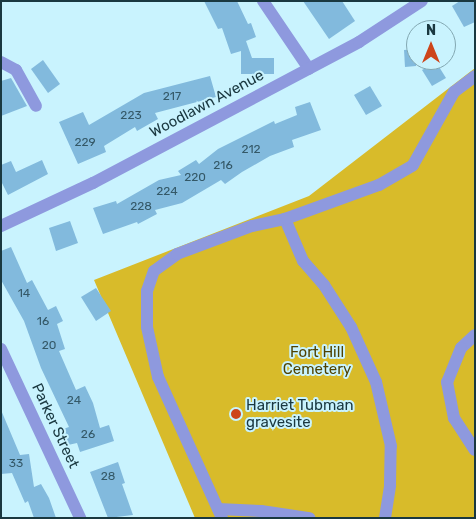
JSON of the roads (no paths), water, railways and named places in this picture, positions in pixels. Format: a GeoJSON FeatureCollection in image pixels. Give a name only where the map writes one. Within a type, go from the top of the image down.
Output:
{"type":"FeatureCollection","features":[{"type":"Feature","properties":{"kind":"street"},"geometry":{"type":"LineString","coordinates":[[262,1],[309,69]]}},
{"type":"Feature","properties":{"kind":"street","name":"Woodlawn Avenue"},"geometry":{"type":"LineString","coordinates":[[1,226],[93,183],[309,69],[384,28],[422,1]]}},
{"type":"Feature","properties":{"kind":"street"},"geometry":{"type":"LineString","coordinates":[[1,62],[16,70],[36,106]]}},
{"type":"Feature","properties":{"kind":"street"},"geometry":{"type":"LineString","coordinates":[[309,518],[260,511],[220,513],[158,377],[147,327],[148,291],[154,271],[177,254],[252,226],[285,219],[379,185],[413,165],[454,92],[475,76]]}},
{"type":"Feature","properties":{"kind":"street"},"geometry":{"type":"LineString","coordinates":[[285,219],[303,261],[324,285],[351,326],[376,382],[391,446],[390,485],[385,518]]}},
{"type":"Feature","properties":{"kind":"street"},"geometry":{"type":"LineString","coordinates":[[475,335],[461,348],[447,382],[454,418],[475,450]]}},
{"type":"Feature","properties":{"kind":"street","name":"Parker Street"},"geometry":{"type":"LineString","coordinates":[[1,349],[80,518]]}},
{"type":"Feature","properties":{"kind":"place","name":"Harriet Tubman gravesite"},"geometry":{"type":"Point","coordinates":[236,414]}},
{"type":"Feature","properties":{"kind":"park label","name":"Fort Hill Cemetery"},"geometry":{"type":"Point","coordinates":[317,360]}}]}
